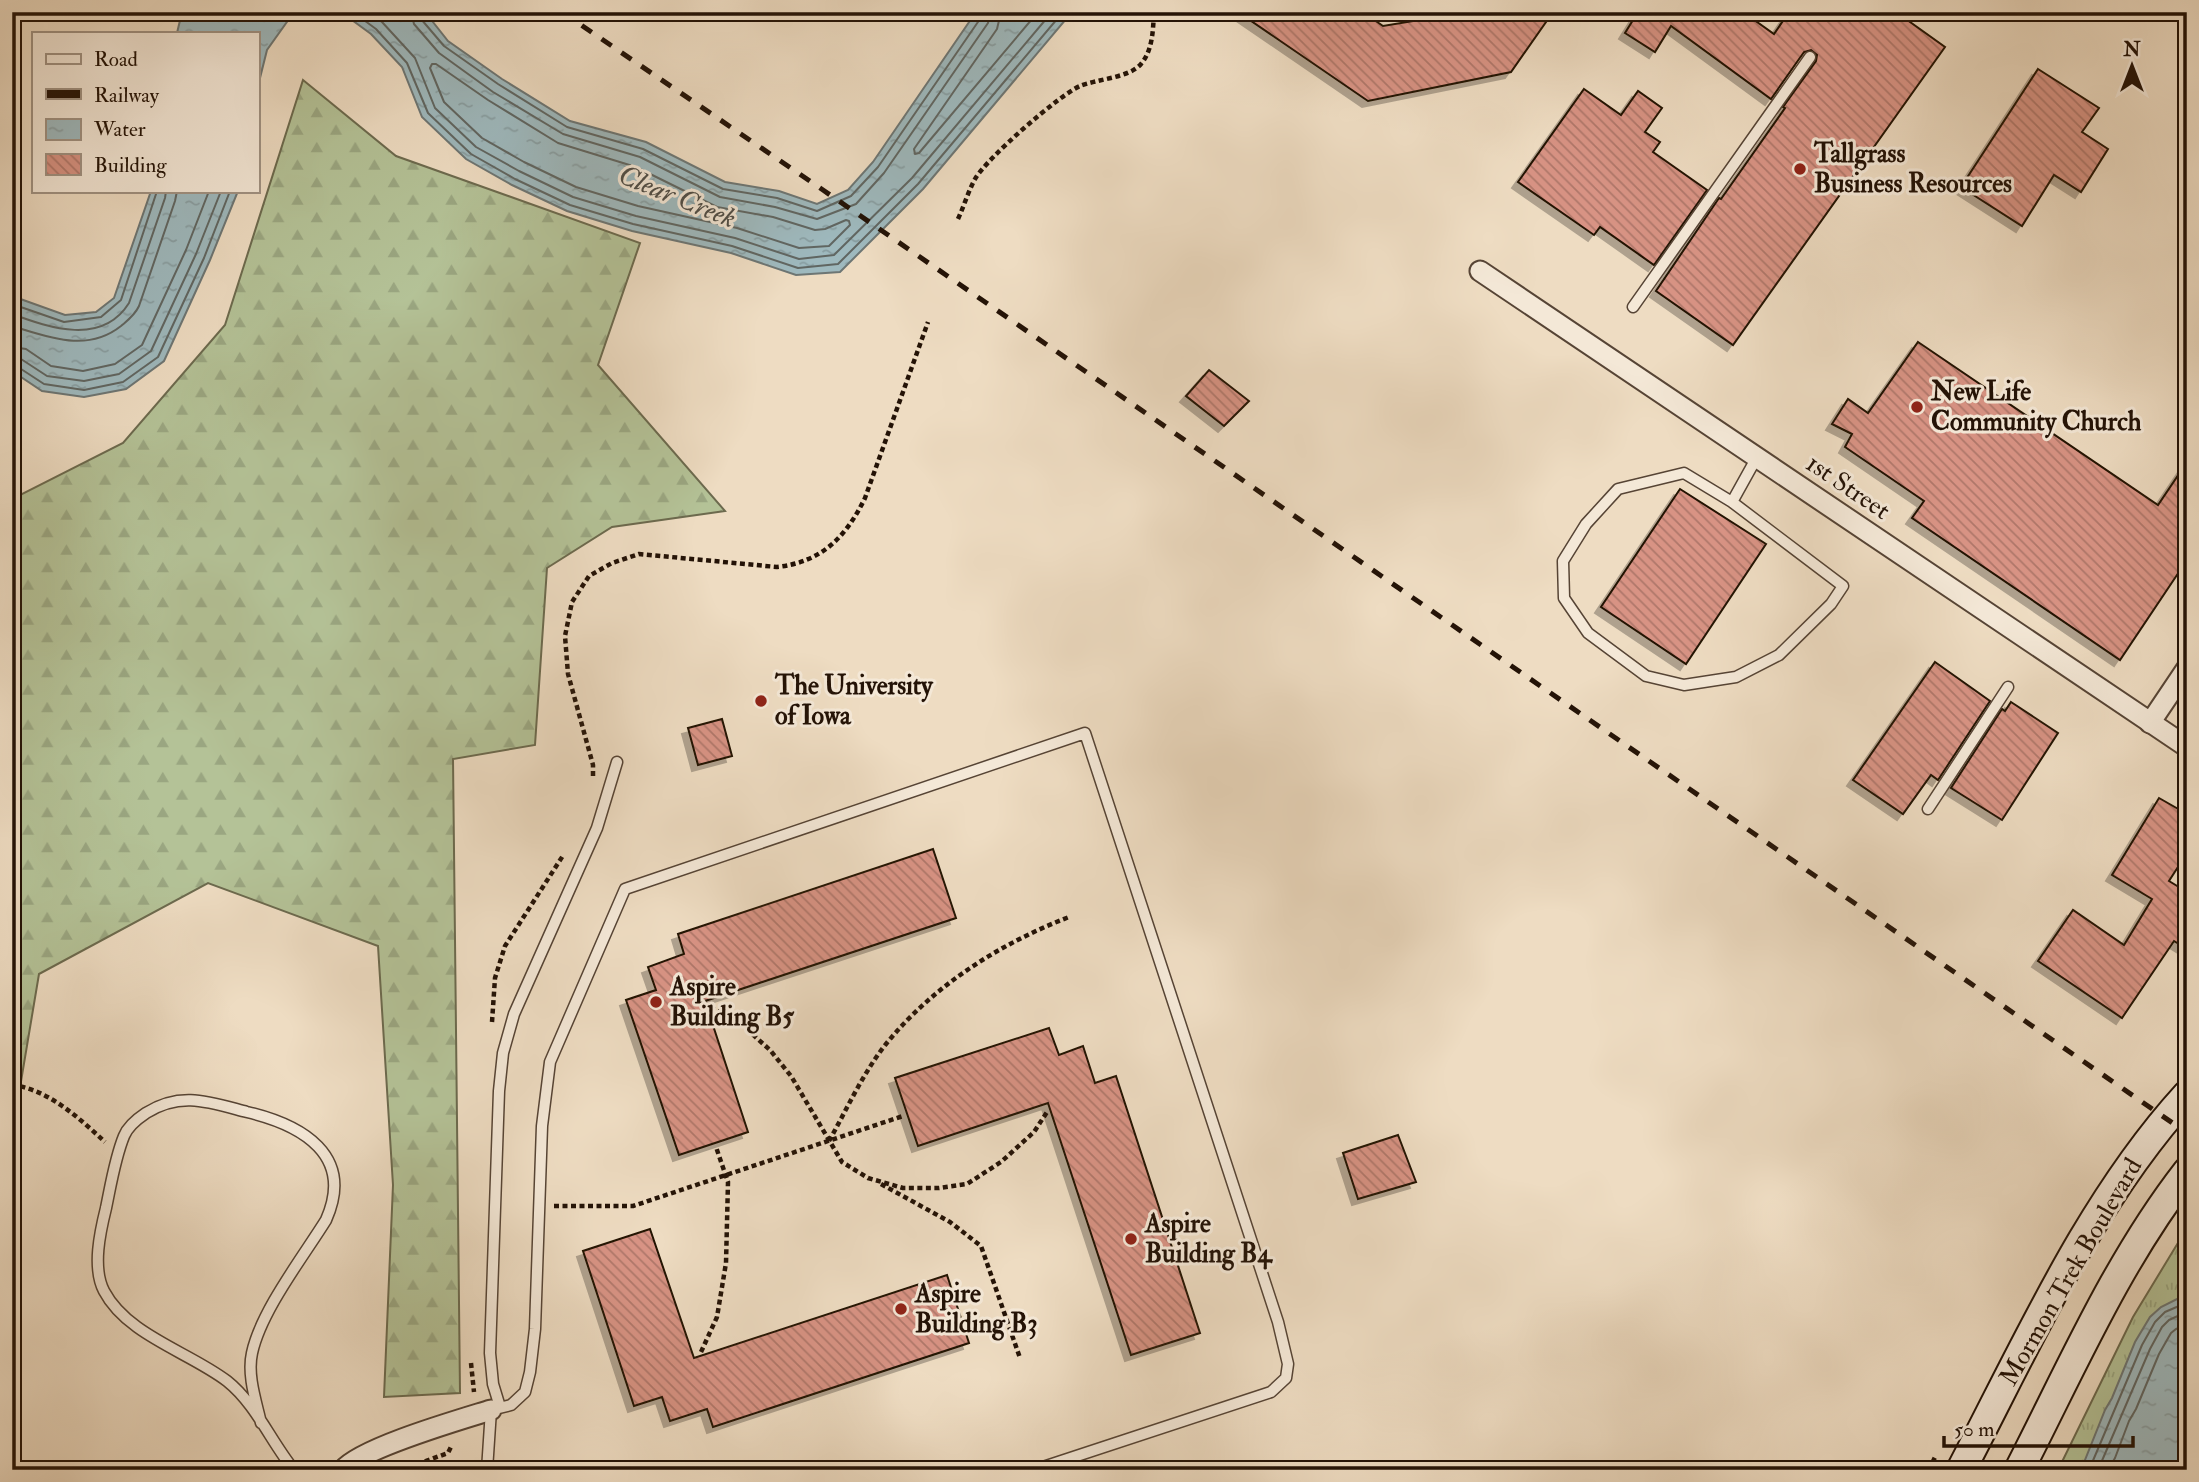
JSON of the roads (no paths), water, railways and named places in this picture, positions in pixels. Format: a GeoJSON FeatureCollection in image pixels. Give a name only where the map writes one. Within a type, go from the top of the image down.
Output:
{"type":"FeatureCollection","features":[{"type":"Feature","properties":{"kind":"main road","name":"Mormon Trek Boulevard"},"geometry":{"type":"LineString","coordinates":[[1961,1470],[2073,1259],[2122,1177],[2178,1105]]}},
{"type":"Feature","properties":{"kind":"main road","name":"Mormon Trek Boulevard"},"geometry":{"type":"LineString","coordinates":[[2019,1470],[2129,1256],[2167,1197],[2187,1172]]}},
{"type":"Feature","properties":{"kind":"street","name":"1st Street"},"geometry":{"type":"LineString","coordinates":[[1480,271],[2187,747]]}},
{"type":"Feature","properties":{"kind":"street"},"geometry":{"type":"LineString","coordinates":[[2150,723],[2187,668]]}},
{"type":"Feature","properties":{"kind":"street"},"geometry":{"type":"LineString","coordinates":[[343,1470],[346,1465],[377,1449],[495,1408]]}},
{"type":"Feature","properties":{"kind":"lane"},"geometry":{"type":"LineString","coordinates":[[1633,307],[1810,57]]}},
{"type":"Feature","properties":{"kind":"lane"},"geometry":{"type":"LineString","coordinates":[[1732,502],[1757,457]]}},
{"type":"Feature","properties":{"kind":"lane"},"geometry":{"type":"LineString","coordinates":[[1685,473],[1732,502],[1843,586],[1831,604],[1779,655],[1735,677],[1685,685],[1646,676],[1588,633],[1564,597],[1563,561],[1586,524],[1618,489],[1685,473]]}},
{"type":"Feature","properties":{"kind":"lane"},"geometry":{"type":"LineString","coordinates":[[1928,809],[2008,687]]}},
{"type":"Feature","properties":{"kind":"lane"},"geometry":{"type":"LineString","coordinates":[[495,1408],[511,1405],[525,1392],[530,1372],[535,1329],[542,1126],[551,1062],[625,889],[1085,733],[1278,1322],[1288,1364],[1286,1378],[1271,1392],[1034,1470]]}},
{"type":"Feature","properties":{"kind":"lane"},"geometry":{"type":"LineString","coordinates":[[487,1470],[495,1408],[490,1353],[499,1091],[503,1053],[514,1014],[597,828],[617,762]]}},
{"type":"Feature","properties":{"kind":"lane"},"geometry":{"type":"LineString","coordinates":[[261,1423],[251,1372],[252,1354],[265,1318],[332,1206],[334,1194],[331,1165],[323,1151],[312,1140],[275,1119],[203,1101],[177,1099],[157,1106],[136,1119],[125,1133],[100,1230],[97,1255],[103,1290],[118,1311],[146,1333],[227,1381],[241,1394],[261,1423],[294,1470]]}},
{"type":"Feature","properties":{"kind":"water"},"geometry":{"type":"Polygon","coordinates":[[[182,12],[294,12],[267,50],[259,82],[259,32],[177,32],[182,12]]]}},
{"type":"Feature","properties":{"kind":"water","name":"Clear Creek"},"geometry":{"type":"Polygon","coordinates":[[[341,12],[425,12],[448,41],[502,79],[570,121],[646,142],[725,182],[779,191],[817,204],[848,190],[873,162],[976,12],[1072,12],[923,189],[840,272],[796,275],[731,253],[632,231],[567,211],[466,159],[422,117],[402,67],[371,34],[341,12]]]}},
{"type":"Feature","properties":{"kind":"water"},"geometry":{"type":"Polygon","coordinates":[[[151,192],[238,192],[164,361],[126,389],[84,397],[42,391],[12,371],[12,296],[65,315],[96,312],[114,298],[151,192]]]}},
{"type":"Feature","properties":{"kind":"water"},"geometry":{"type":"Polygon","coordinates":[[[2177,1299],[2187,1299],[2187,1470],[2081,1470],[2135,1342],[2150,1317],[2161,1307],[2177,1299]]]}},
{"type":"Feature","properties":{"kind":"railway"},"geometry":{"type":"LineString","coordinates":[[562,12],[2187,1133]]}},
{"type":"Feature","properties":{"kind":"place","name":"Tallgrass Business Resources"},"geometry":{"type":"Point","coordinates":[1800,169]}},
{"type":"Feature","properties":{"kind":"place","name":"New Life Community Church"},"geometry":{"type":"Point","coordinates":[1917,407]}},
{"type":"Feature","properties":{"kind":"place","name":"The University of Iowa"},"geometry":{"type":"Point","coordinates":[761,701]}},
{"type":"Feature","properties":{"kind":"place","name":"Aspire Building B5"},"geometry":{"type":"Point","coordinates":[656,1002]}},
{"type":"Feature","properties":{"kind":"place","name":"Aspire Building B4"},"geometry":{"type":"Point","coordinates":[1131,1239]}},
{"type":"Feature","properties":{"kind":"place","name":"Aspire Building B3"},"geometry":{"type":"Point","coordinates":[901,1309]}}]}
